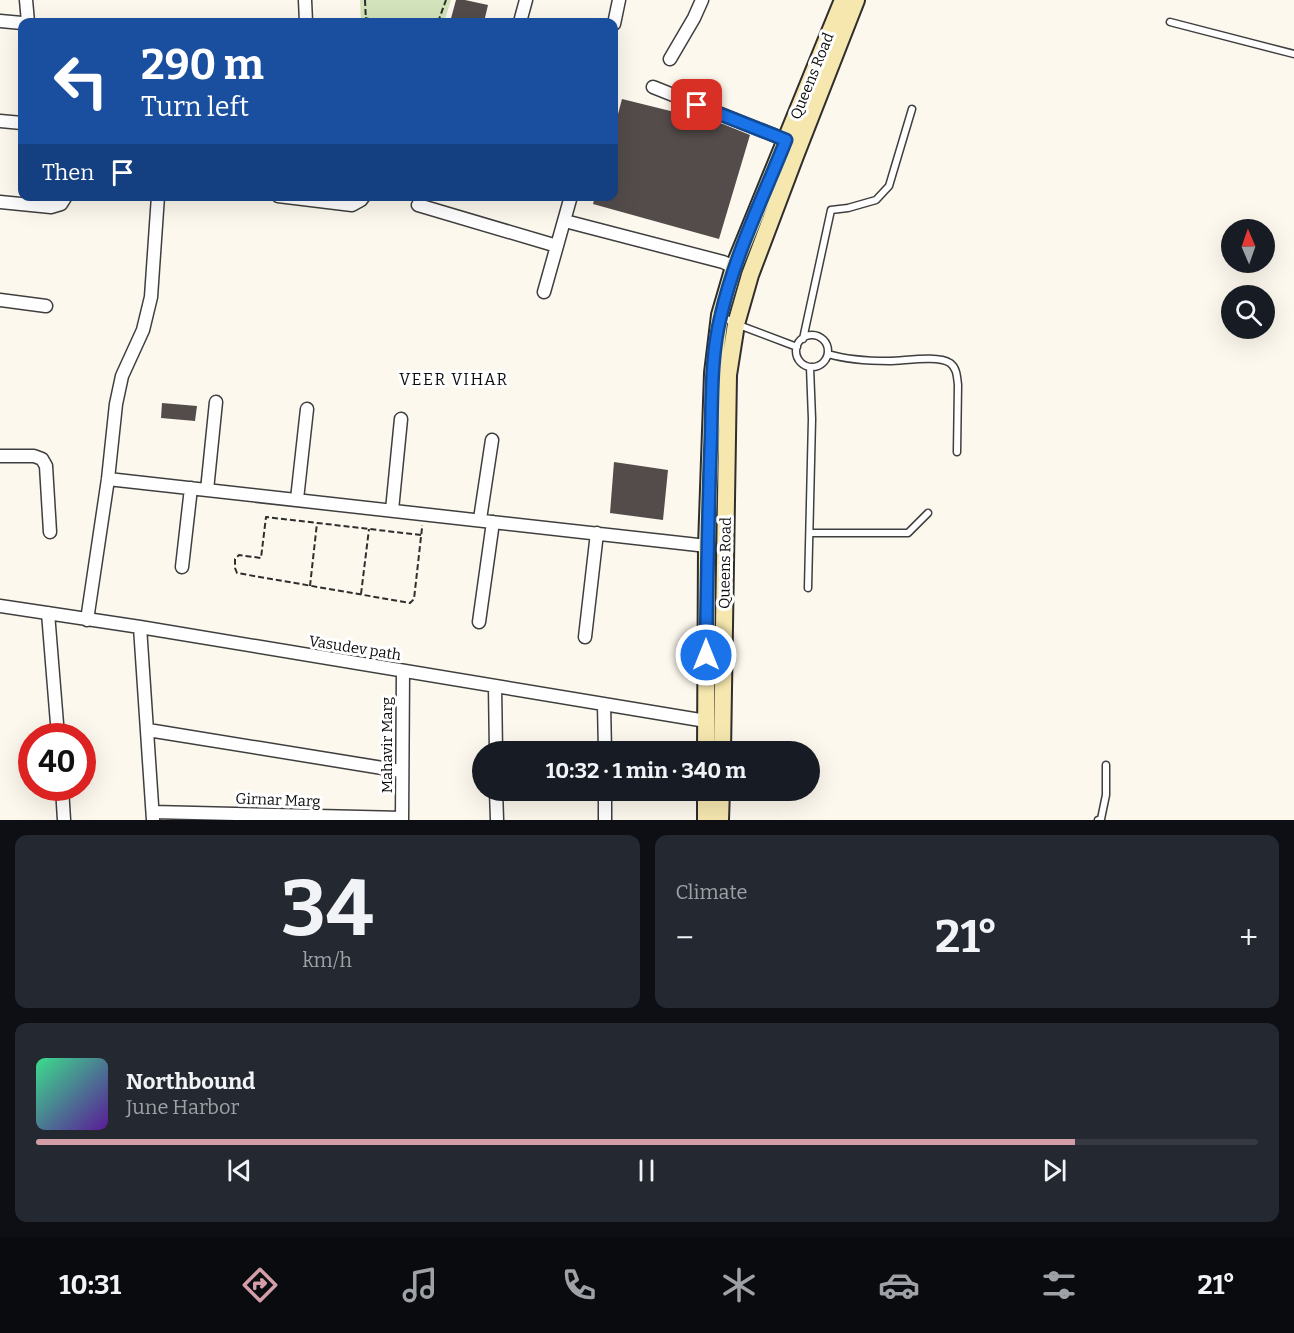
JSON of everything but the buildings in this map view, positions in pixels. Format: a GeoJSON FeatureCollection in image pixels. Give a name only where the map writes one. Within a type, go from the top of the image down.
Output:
{"type":"FeatureCollection","features":[{"type":"Feature","properties":{"kind":"street"},"geometry":{"type":"LineString","coordinates":[[26,0],[28,18]]}},
{"type":"Feature","properties":{"kind":"street"},"geometry":{"type":"LineString","coordinates":[[305,0],[306,18]]}},
{"type":"Feature","properties":{"kind":"street"},"geometry":{"type":"LineString","coordinates":[[521,18],[526,0]]}},
{"type":"Feature","properties":{"kind":"street"},"geometry":{"type":"LineString","coordinates":[[615,18],[619,0]]}},
{"type":"Feature","properties":{"kind":"street"},"geometry":{"type":"LineString","coordinates":[[670,59],[702,0]]}},
{"type":"Feature","properties":{"kind":"street","name":"Queens Road"},"geometry":{"type":"LineString","coordinates":[[706,741],[707,546],[713,373],[720,315],[734,267],[843,0]]}},
{"type":"Feature","properties":{"kind":"street","name":"Queens Road"},"geometry":{"type":"LineString","coordinates":[[722,741],[728,375],[736,324],[750,275],[856,0]]}},
{"type":"Feature","properties":{"kind":"street"},"geometry":{"type":"LineString","coordinates":[[0,21],[18,23]]}},
{"type":"Feature","properties":{"kind":"street"},"geometry":{"type":"LineString","coordinates":[[653,87],[786,140]]}},
{"type":"Feature","properties":{"kind":"street"},"geometry":{"type":"LineString","coordinates":[[0,121],[18,123]]}},
{"type":"Feature","properties":{"kind":"street"},"geometry":{"type":"LineString","coordinates":[[0,202],[51,207],[61,204],[63,201]]}},
{"type":"Feature","properties":{"kind":"street"},"geometry":{"type":"LineString","coordinates":[[87,620],[108,479],[116,404],[122,376],[143,330],[152,297],[158,201]]}},
{"type":"Feature","properties":{"kind":"street"},"geometry":{"type":"LineString","coordinates":[[319,201],[352,205],[359,201]]}},
{"type":"Feature","properties":{"kind":"street"},"geometry":{"type":"LineString","coordinates":[[544,292],[570,201]]}},
{"type":"Feature","properties":{"kind":"street"},"geometry":{"type":"LineString","coordinates":[[418,205],[557,246]]}},
{"type":"Feature","properties":{"kind":"street"},"geometry":{"type":"LineString","coordinates":[[565,221],[723,262],[734,267]]}},
{"type":"Feature","properties":{"kind":"street"},"geometry":{"type":"LineString","coordinates":[[0,300],[46,306]]}},
{"type":"Feature","properties":{"kind":"street"},"geometry":{"type":"LineString","coordinates":[[207,490],[216,402]]}},
{"type":"Feature","properties":{"kind":"street"},"geometry":{"type":"LineString","coordinates":[[297,499],[307,409]]}},
{"type":"Feature","properties":{"kind":"street"},"geometry":{"type":"LineString","coordinates":[[392,510],[401,419]]}},
{"type":"Feature","properties":{"kind":"street"},"geometry":{"type":"LineString","coordinates":[[480,519],[492,440]]}},
{"type":"Feature","properties":{"kind":"street"},"geometry":{"type":"LineString","coordinates":[[0,456],[34,456],[42,459],[46,466],[50,532]]}},
{"type":"Feature","properties":{"kind":"street"},"geometry":{"type":"LineString","coordinates":[[108,479],[707,546]]}},
{"type":"Feature","properties":{"kind":"street"},"geometry":{"type":"LineString","coordinates":[[182,567],[191,488]]}},
{"type":"Feature","properties":{"kind":"street"},"geometry":{"type":"LineString","coordinates":[[479,622],[493,522]]}},
{"type":"Feature","properties":{"kind":"street"},"geometry":{"type":"LineString","coordinates":[[585,637],[597,533]]}},
{"type":"Feature","properties":{"kind":"street","name":"Vasudev path"},"geometry":{"type":"LineString","coordinates":[[0,606],[706,721]]}},
{"type":"Feature","properties":{"kind":"street"},"geometry":{"type":"LineString","coordinates":[[48,613],[57,723]]}},
{"type":"Feature","properties":{"kind":"street"},"geometry":{"type":"LineString","coordinates":[[140,627],[153,816]]}},
{"type":"Feature","properties":{"kind":"street","name":"Mahavir Marg"},"geometry":{"type":"LineString","coordinates":[[402,819],[403,671]]}},
{"type":"Feature","properties":{"kind":"street"},"geometry":{"type":"LineString","coordinates":[[495,686],[496,741]]}},
{"type":"Feature","properties":{"kind":"street"},"geometry":{"type":"LineString","coordinates":[[604,704],[605,741]]}},
{"type":"Feature","properties":{"kind":"street"},"geometry":{"type":"LineString","coordinates":[[148,730],[401,771]]}},
{"type":"Feature","properties":{"kind":"street"},"geometry":{"type":"LineString","coordinates":[[63,801],[64,820]]}},
{"type":"Feature","properties":{"kind":"street"},"geometry":{"type":"LineString","coordinates":[[496,801],[497,820]]}},
{"type":"Feature","properties":{"kind":"street"},"geometry":{"type":"LineString","coordinates":[[605,801],[605,820]]}},
{"type":"Feature","properties":{"kind":"street"},"geometry":{"type":"LineString","coordinates":[[706,801],[706,820]]}},
{"type":"Feature","properties":{"kind":"street"},"geometry":{"type":"LineString","coordinates":[[720,820],[721,801]]}},
{"type":"Feature","properties":{"kind":"street","name":"Girnar Marg"},"geometry":{"type":"LineString","coordinates":[[153,816],[402,819]]}},
{"type":"Feature","properties":{"kind":"lane"},"geometry":{"type":"LineString","coordinates":[[1170,22],[1294,54]]}},
{"type":"Feature","properties":{"kind":"lane"},"geometry":{"type":"LineString","coordinates":[[803,339],[813,336],[823,340],[828,349],[824,362],[810,367],[801,362],[797,347],[803,339],[831,210],[876,200],[889,186],[912,109]]}},
{"type":"Feature","properties":{"kind":"lane"},"geometry":{"type":"LineString","coordinates":[[720,315],[736,324],[797,347]]}},
{"type":"Feature","properties":{"kind":"lane"},"geometry":{"type":"LineString","coordinates":[[828,354],[848,360],[935,360],[954,366],[958,385],[957,452]]}},
{"type":"Feature","properties":{"kind":"lane"},"geometry":{"type":"LineString","coordinates":[[808,588],[812,418],[810,367]]}},
{"type":"Feature","properties":{"kind":"lane"},"geometry":{"type":"LineString","coordinates":[[810,532],[908,533],[928,513]]}},
{"type":"Feature","properties":{"kind":"lane"},"geometry":{"type":"LineString","coordinates":[[1098,820],[1101,819],[1106,795],[1106,765]]}},
{"type":"Feature","properties":{"kind":"path"},"geometry":{"type":"LineString","coordinates":[[364,0],[365,18]]}},
{"type":"Feature","properties":{"kind":"path"},"geometry":{"type":"LineString","coordinates":[[439,18],[446,0]]}},
{"type":"Feature","properties":{"kind":"path"},"geometry":{"type":"LineString","coordinates":[[421,535],[266,518],[261,558],[239,555],[235,559],[235,568],[237,573],[410,603],[414,599],[421,535],[423,513]]}},
{"type":"Feature","properties":{"kind":"path"},"geometry":{"type":"LineString","coordinates":[[310,586],[317,523]]}},
{"type":"Feature","properties":{"kind":"path"},"geometry":{"type":"LineString","coordinates":[[361,594],[369,529]]}},
{"type":"Feature","properties":{"kind":"green space"},"geometry":{"type":"Polygon","coordinates":[[[360,0],[451,0],[445,18],[361,18],[360,0]]]}},
{"type":"Feature","properties":{"kind":"district","name":"VEER VIHAR"},"geometry":{"type":"Point","coordinates":[454,379]}},
{"type":"Feature","properties":{"kind":"route"},"geometry":{"type":"LineString","coordinates":[[697,105],[786,140],[734,267],[720,315],[713,373],[706,655]]}}]}
